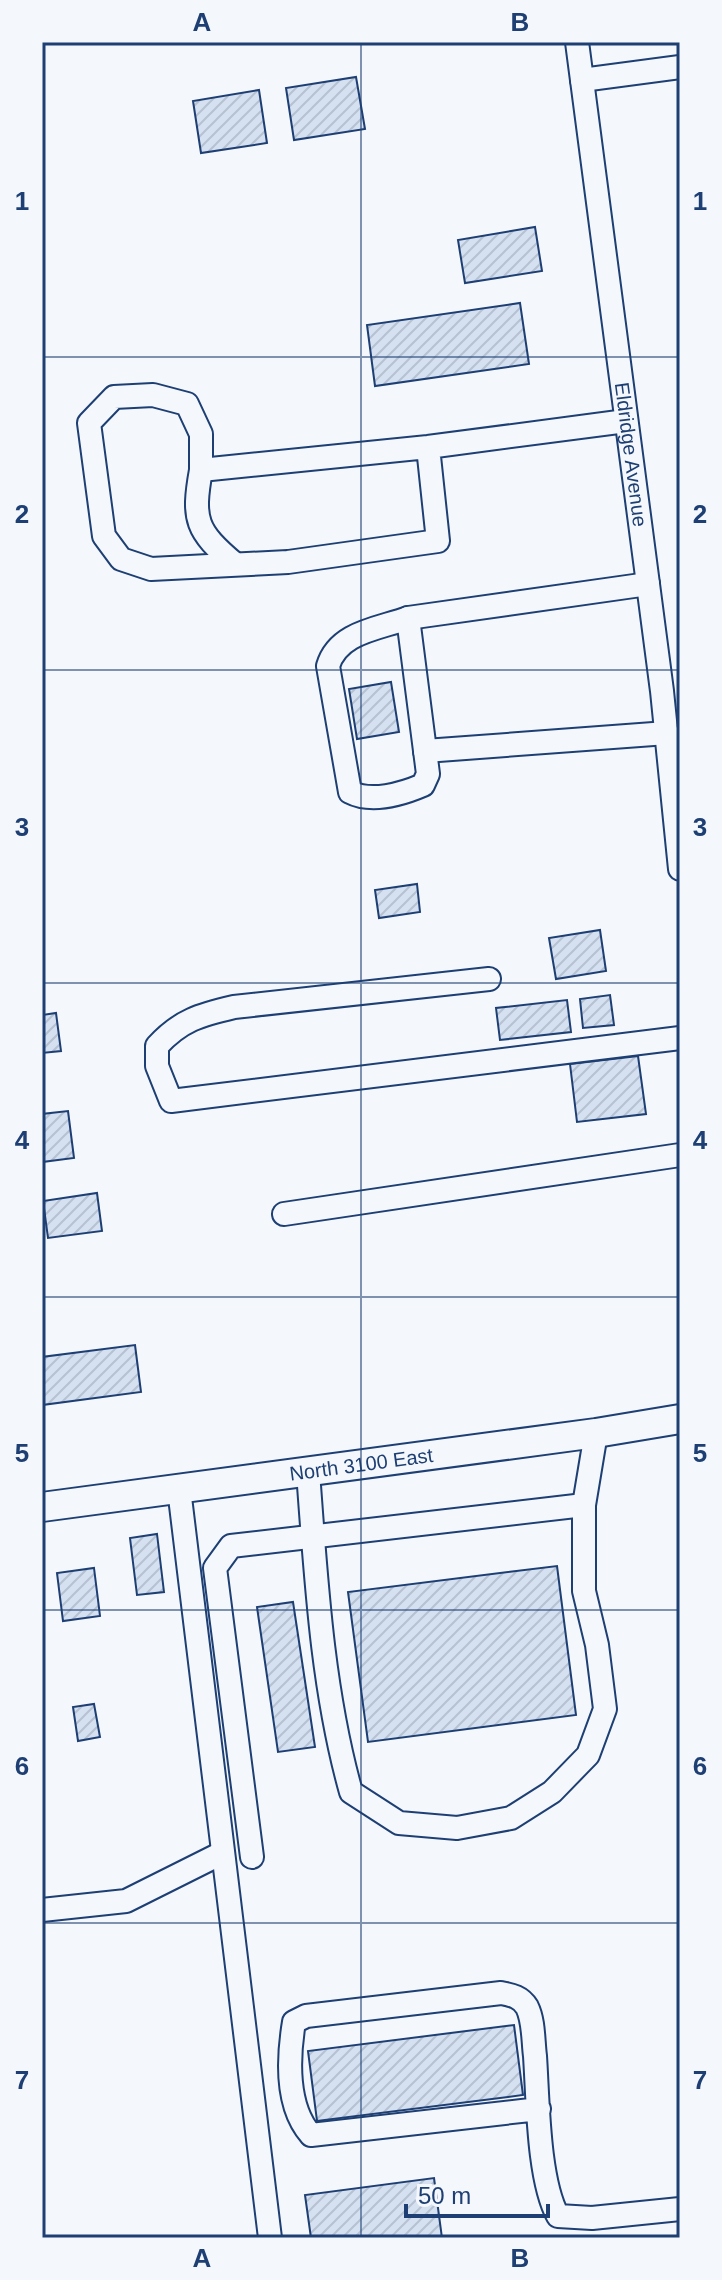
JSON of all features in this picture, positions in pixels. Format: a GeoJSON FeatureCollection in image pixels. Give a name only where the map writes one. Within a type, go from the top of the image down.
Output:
{"type":"FeatureCollection","features":[{"type":"Feature","properties":{"kind":"main road","name":"North 3100 East"},"geometry":{"type":"LineString","coordinates":[[42,1507],[680,1419]]}},
{"type":"Feature","properties":{"kind":"street","name":"Eldridge Avenue"},"geometry":{"type":"LineString","coordinates":[[577,42],[648,584],[671,690],[667,733],[680,869]]}},
{"type":"Feature","properties":{"kind":"street"},"geometry":{"type":"LineString","coordinates":[[582,80],[680,67]]}},
{"type":"Feature","properties":{"kind":"street"},"geometry":{"type":"LineString","coordinates":[[235,564],[201,530],[195,504],[201,470],[201,434],[187,404],[153,395],[114,397],[89,423],[104,536],[121,559],[151,569],[288,562],[438,541],[428,447]]}},
{"type":"Feature","properties":{"kind":"street"},"geometry":{"type":"LineString","coordinates":[[201,470],[428,447],[626,421]]}},
{"type":"Feature","properties":{"kind":"street"},"geometry":{"type":"LineString","coordinates":[[408,618],[428,774],[423,785],[405,793],[361,798],[350,792],[328,666],[332,654],[344,640],[408,618],[648,584]]}},
{"type":"Feature","properties":{"kind":"street"},"geometry":{"type":"LineString","coordinates":[[425,751],[667,733]]}},
{"type":"Feature","properties":{"kind":"street"},"geometry":{"type":"LineString","coordinates":[[489,979],[234,1007],[195,1016],[172,1030],[157,1046],[157,1066],[171,1101],[680,1038]]}},
{"type":"Feature","properties":{"kind":"street"},"geometry":{"type":"LineString","coordinates":[[284,1214],[680,1155]]}},
{"type":"Feature","properties":{"kind":"street"},"geometry":{"type":"LineString","coordinates":[[308,1472],[326,1660],[339,1750],[351,1792],[399,1823],[457,1828],[511,1818],[552,1792],[588,1755],[605,1709],[597,1645],[584,1591],[584,1505],[596,1433]]}},
{"type":"Feature","properties":{"kind":"street"},"geometry":{"type":"LineString","coordinates":[[179,1489],[270,2238]]}},
{"type":"Feature","properties":{"kind":"street"},"geometry":{"type":"LineString","coordinates":[[252,1857],[215,1568],[231,1546],[584,1505]]}},
{"type":"Feature","properties":{"kind":"street"},"geometry":{"type":"LineString","coordinates":[[42,1910],[126,1901],[222,1853]]}},
{"type":"Feature","properties":{"kind":"street"},"geometry":{"type":"LineString","coordinates":[[539,2109],[311,2135],[301,2123],[292,2091],[290,2045],[294,2022],[306,2016],[501,1993],[516,1996],[527,2007],[532,2025],[539,2109],[545,2181],[558,2216],[592,2218],[680,2209]]}},
{"type":"Feature","properties":{"kind":"building"},"geometry":{"type":"Polygon","coordinates":[[[356,77],[365,129],[294,140],[286,88],[356,77]]]}},
{"type":"Feature","properties":{"kind":"building"},"geometry":{"type":"Polygon","coordinates":[[[259,90],[267,143],[201,153],[193,101],[259,90]]]}},
{"type":"Feature","properties":{"kind":"building"},"geometry":{"type":"Polygon","coordinates":[[[535,227],[542,271],[465,283],[458,240],[535,227]]]}},
{"type":"Feature","properties":{"kind":"building"},"geometry":{"type":"Polygon","coordinates":[[[520,303],[529,364],[375,386],[367,325],[520,303]]]}},
{"type":"Feature","properties":{"kind":"building"},"geometry":{"type":"Polygon","coordinates":[[[391,682],[399,732],[357,739],[349,689],[391,682]]]}},
{"type":"Feature","properties":{"kind":"building"},"geometry":{"type":"Polygon","coordinates":[[[417,884],[420,912],[379,918],[375,890],[417,884]]]}},
{"type":"Feature","properties":{"kind":"building"},"geometry":{"type":"Polygon","coordinates":[[[600,930],[606,971],[556,979],[549,938],[600,930]]]}},
{"type":"Feature","properties":{"kind":"building"},"geometry":{"type":"Polygon","coordinates":[[[610,995],[614,1025],[583,1028],[580,999],[610,995]]]}},
{"type":"Feature","properties":{"kind":"building"},"geometry":{"type":"Polygon","coordinates":[[[567,1000],[571,1032],[500,1040],[496,1008],[567,1000]]]}},
{"type":"Feature","properties":{"kind":"building"},"geometry":{"type":"Polygon","coordinates":[[[56,1013],[61,1051],[42,1053],[42,1015],[56,1013]]]}},
{"type":"Feature","properties":{"kind":"building"},"geometry":{"type":"Polygon","coordinates":[[[638,1056],[646,1114],[577,1122],[570,1064],[638,1056]]]}},
{"type":"Feature","properties":{"kind":"building"},"geometry":{"type":"Polygon","coordinates":[[[68,1111],[74,1158],[42,1162],[42,1114],[68,1111]]]}},
{"type":"Feature","properties":{"kind":"building"},"geometry":{"type":"Polygon","coordinates":[[[97,1193],[102,1231],[48,1238],[43,1201],[97,1193]]]}},
{"type":"Feature","properties":{"kind":"building"},"geometry":{"type":"Polygon","coordinates":[[[135,1345],[141,1392],[42,1405],[42,1357],[135,1345]]]}},
{"type":"Feature","properties":{"kind":"building"},"geometry":{"type":"Polygon","coordinates":[[[157,1534],[164,1592],[137,1595],[130,1538],[157,1534]]]}},
{"type":"Feature","properties":{"kind":"building"},"geometry":{"type":"Polygon","coordinates":[[[557,1566],[576,1715],[368,1742],[348,1592],[557,1566]]]}},
{"type":"Feature","properties":{"kind":"building"},"geometry":{"type":"Polygon","coordinates":[[[94,1568],[100,1616],[63,1621],[57,1573],[94,1568]]]}},
{"type":"Feature","properties":{"kind":"building"},"geometry":{"type":"Polygon","coordinates":[[[293,1602],[315,1747],[278,1752],[257,1607],[293,1602]]]}},
{"type":"Feature","properties":{"kind":"building"},"geometry":{"type":"Polygon","coordinates":[[[94,1704],[100,1737],[78,1741],[73,1707],[94,1704]]]}},
{"type":"Feature","properties":{"kind":"building"},"geometry":{"type":"Polygon","coordinates":[[[514,2025],[523,2095],[317,2121],[308,2051],[514,2025]]]}},
{"type":"Feature","properties":{"kind":"building"},"geometry":{"type":"Polygon","coordinates":[[[434,2178],[442,2238],[311,2238],[305,2195],[434,2178]]]}}]}
